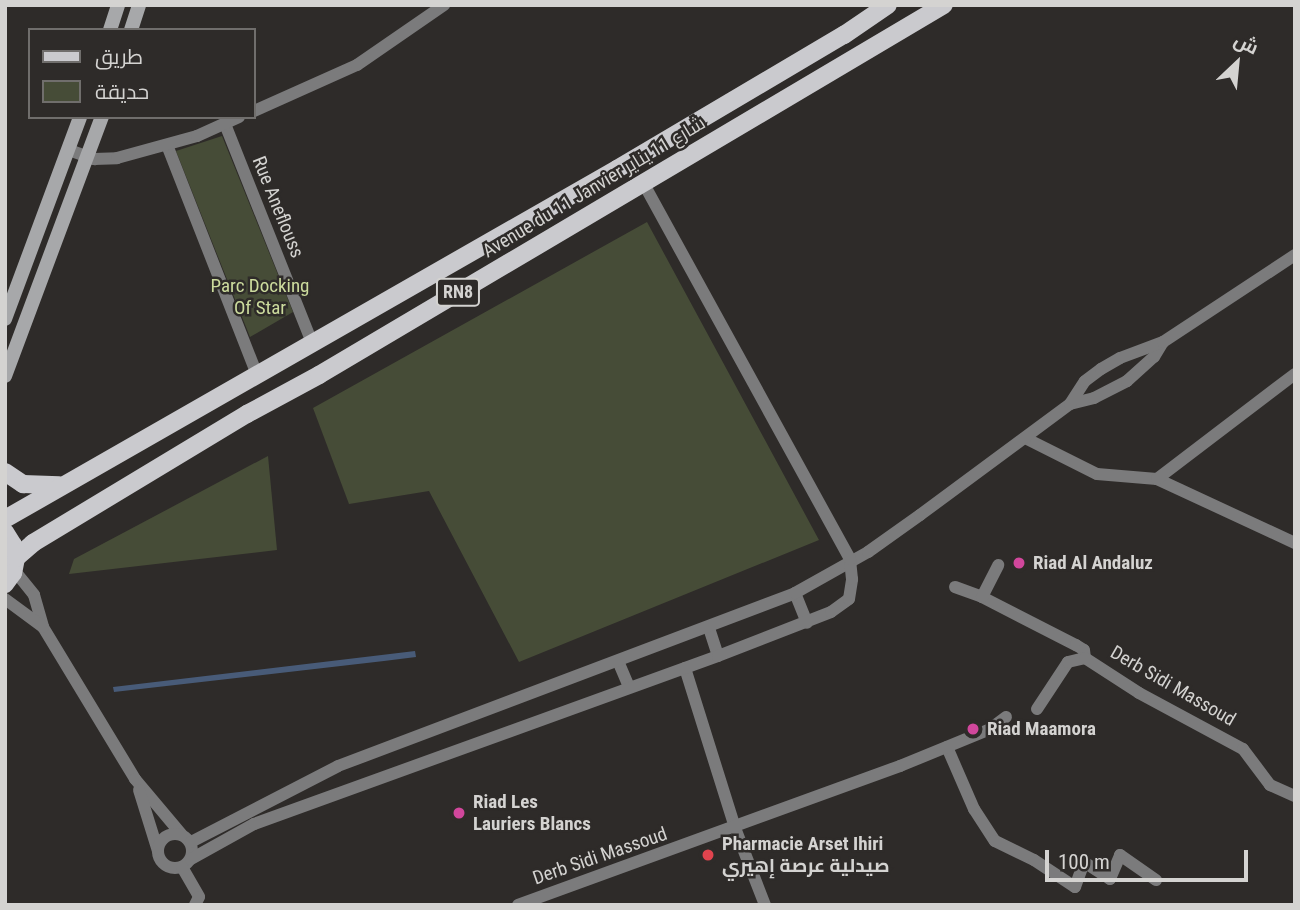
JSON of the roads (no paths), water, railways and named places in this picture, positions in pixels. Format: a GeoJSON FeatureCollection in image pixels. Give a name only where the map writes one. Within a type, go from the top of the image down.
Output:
{"type":"FeatureCollection","features":[{"type":"Feature","properties":{"kind":"main road"},"geometry":{"type":"LineString","coordinates":[[111,28],[118,5]]}},
{"type":"Feature","properties":{"kind":"main road"},"geometry":{"type":"LineString","coordinates":[[132,28],[139,5]]}},
{"type":"Feature","properties":{"kind":"main road","name":"Avenue du 11 Janvier شارع 11 يناير"},"geometry":{"type":"LineString","coordinates":[[5,519],[617,169],[844,35],[888,5]]}},
{"type":"Feature","properties":{"kind":"main road","name":"Avenue du 11 Janvier شارع 11 يناير"},"geometry":{"type":"LineString","coordinates":[[12,571],[33,543],[247,414],[319,375],[944,5]]}},
{"type":"Feature","properties":{"kind":"main road"},"geometry":{"type":"LineString","coordinates":[[5,319],[79,119]]}},
{"type":"Feature","properties":{"kind":"main road"},"geometry":{"type":"LineString","coordinates":[[5,376],[101,119]]}},
{"type":"Feature","properties":{"kind":"main road"},"geometry":{"type":"LineString","coordinates":[[5,472],[27,485],[62,485]]}},
{"type":"Feature","properties":{"kind":"main road"},"geometry":{"type":"LineString","coordinates":[[5,532],[13,543],[12,571]]}},
{"type":"Feature","properties":{"kind":"street"},"geometry":{"type":"LineString","coordinates":[[256,110],[357,65],[444,5]]}},
{"type":"Feature","properties":{"kind":"street"},"geometry":{"type":"LineString","coordinates":[[69,150],[88,157],[117,158],[167,145],[235,119]]}},
{"type":"Feature","properties":{"kind":"street","name":"Rue Aneflouss"},"geometry":{"type":"LineString","coordinates":[[225,124],[312,343]]}},
{"type":"Feature","properties":{"kind":"street"},"geometry":{"type":"LineString","coordinates":[[167,145],[257,375]]}},
{"type":"Feature","properties":{"kind":"street"},"geometry":{"type":"LineString","coordinates":[[135,779],[163,863],[176,868],[254,824],[718,656],[845,605],[852,591],[850,559],[643,182]]}},
{"type":"Feature","properties":{"kind":"street"},"geometry":{"type":"LineString","coordinates":[[186,839],[338,765],[709,628],[795,593],[850,559],[868,552],[1025,438],[1070,404],[1085,381],[1101,369],[1120,358],[1163,342],[1295,255]]}},
{"type":"Feature","properties":{"kind":"street"},"geometry":{"type":"LineString","coordinates":[[1070,404],[1094,398],[1127,382],[1154,357],[1163,342]]}},
{"type":"Feature","properties":{"kind":"street"},"geometry":{"type":"LineString","coordinates":[[1157,479],[1295,374]]}},
{"type":"Feature","properties":{"kind":"street"},"geometry":{"type":"LineString","coordinates":[[1025,438],[1097,474],[1157,479],[1295,543]]}},
{"type":"Feature","properties":{"kind":"street"},"geometry":{"type":"LineString","coordinates":[[982,597],[998,565]]}},
{"type":"Feature","properties":{"kind":"street"},"geometry":{"type":"LineString","coordinates":[[12,571],[34,596],[43,627],[135,779],[186,839],[187,863],[198,897],[195,905]]}},
{"type":"Feature","properties":{"kind":"street"},"geometry":{"type":"LineString","coordinates":[[956,587],[982,597],[1082,648],[1086,658]]}},
{"type":"Feature","properties":{"kind":"street"},"geometry":{"type":"LineString","coordinates":[[795,593],[807,622]]}},
{"type":"Feature","properties":{"kind":"street"},"geometry":{"type":"LineString","coordinates":[[5,599],[43,627]]}},
{"type":"Feature","properties":{"kind":"street"},"geometry":{"type":"LineString","coordinates":[[709,628],[718,656]]}},
{"type":"Feature","properties":{"kind":"street","name":"Derb Sidi Massoud"},"geometry":{"type":"LineString","coordinates":[[1037,709],[1068,662],[1086,658],[1139,693],[1243,749],[1270,785],[1295,796]]}},
{"type":"Feature","properties":{"kind":"street"},"geometry":{"type":"LineString","coordinates":[[618,661],[629,687]]}},
{"type":"Feature","properties":{"kind":"street"},"geometry":{"type":"LineString","coordinates":[[685,668],[735,828],[765,905]]}},
{"type":"Feature","properties":{"kind":"street","name":"Derb Sidi Massoud"},"geometry":{"type":"LineString","coordinates":[[518,905],[735,828],[947,747],[990,729],[1006,717]]}},
{"type":"Feature","properties":{"kind":"street"},"geometry":{"type":"LineString","coordinates":[[947,747],[974,810],[995,841],[1034,860],[1075,887],[1084,862],[1110,878],[1120,855],[1156,880]]}},
{"type":"Feature","properties":{"kind":"street"},"geometry":{"type":"LineString","coordinates":[[158,851],[163,839],[175,834],[186,839]]}},
{"type":"Feature","properties":{"kind":"water"},"geometry":{"type":"Polygon","coordinates":[[[415,651],[416,657],[384,661],[114,692],[113,687],[415,651]]]}},
{"type":"Feature","properties":{"kind":"place","name":"Riad Al Andaluz"},"geometry":{"type":"Point","coordinates":[1019,563]}},
{"type":"Feature","properties":{"kind":"place","name":"Riad Maamora"},"geometry":{"type":"Point","coordinates":[973,729]}},
{"type":"Feature","properties":{"kind":"place","name":"Riad Les Lauriers Blancs"},"geometry":{"type":"Point","coordinates":[459,813]}},
{"type":"Feature","properties":{"kind":"place","name":"Pharmacie Arset Ihiri صيدلية عرصة إهيري"},"geometry":{"type":"Point","coordinates":[708,855]}},
{"type":"Feature","properties":{"kind":"park label","name":"Parc Docking Of Star"},"geometry":{"type":"Point","coordinates":[260,297]}}]}
